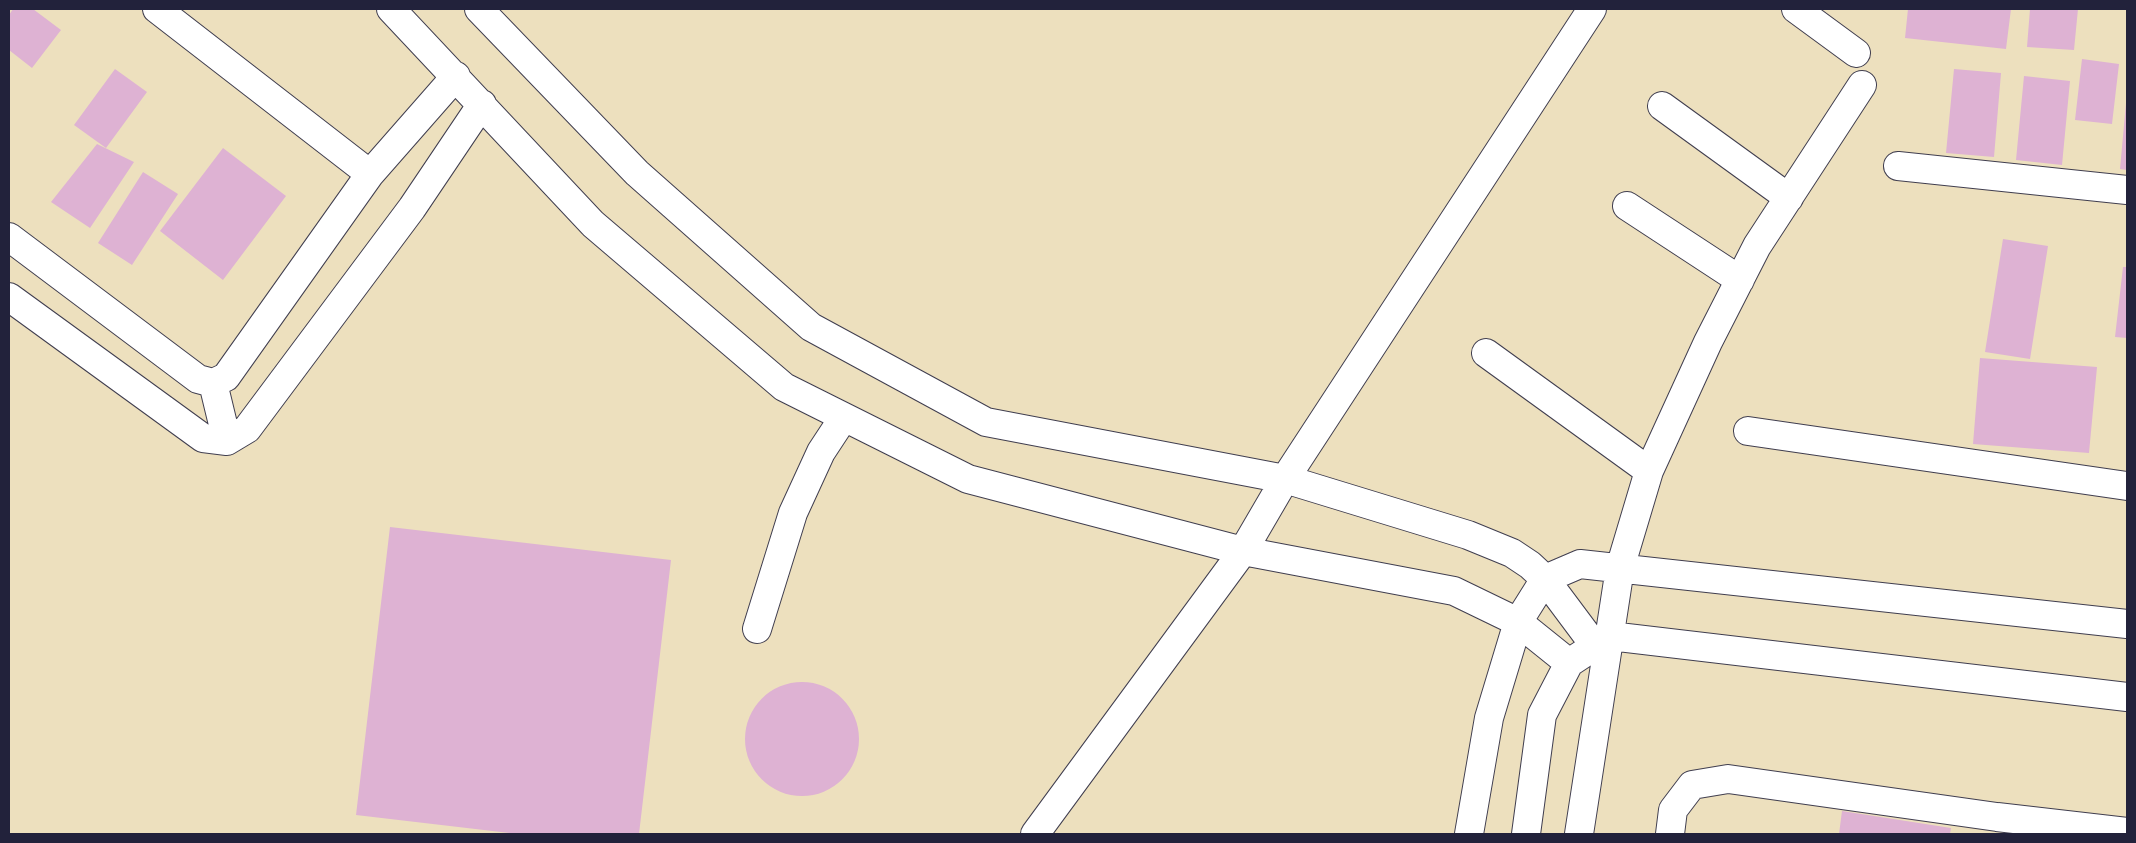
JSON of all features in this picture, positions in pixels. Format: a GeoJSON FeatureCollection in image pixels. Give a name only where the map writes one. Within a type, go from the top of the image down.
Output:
{"type":"FeatureCollection","features":[{"type":"Feature","properties":{"kind":"street"},"geometry":{"type":"LineString","coordinates":[[157,9],[370,174]]}},
{"type":"Feature","properties":{"kind":"street"},"geometry":{"type":"LineString","coordinates":[[391,9],[593,224],[784,387],[968,479],[1243,551],[1454,592],[1518,622],[1569,663]]}},
{"type":"Feature","properties":{"kind":"street"},"geometry":{"type":"LineString","coordinates":[[479,9],[637,173],[811,327],[986,422],[1285,479],[1468,535],[1512,553],[1545,579],[1602,641]]}},
{"type":"Feature","properties":{"kind":"street"},"geometry":{"type":"LineString","coordinates":[[1035,834],[1243,551],[1285,479],[1592,9]]}},
{"type":"Feature","properties":{"kind":"street"},"geometry":{"type":"LineString","coordinates":[[1796,9],[1856,53]]}},
{"type":"Feature","properties":{"kind":"street"},"geometry":{"type":"LineString","coordinates":[[9,237],[198,379],[213,383],[226,377],[370,174],[456,76]]}},
{"type":"Feature","properties":{"kind":"street"},"geometry":{"type":"LineString","coordinates":[[1580,834],[1602,641],[1620,568],[1649,471],[1700,360],[1757,246],[1862,85]]}},
{"type":"Feature","properties":{"kind":"street"},"geometry":{"type":"LineString","coordinates":[[9,297],[203,438],[227,441],[248,429],[412,208],[482,104]]}},
{"type":"Feature","properties":{"kind":"street"},"geometry":{"type":"LineString","coordinates":[[1662,106],[1789,198]]}},
{"type":"Feature","properties":{"kind":"street"},"geometry":{"type":"LineString","coordinates":[[1898,166],[2127,190]]}},
{"type":"Feature","properties":{"kind":"street"},"geometry":{"type":"LineString","coordinates":[[1627,206],[1740,280]]}},
{"type":"Feature","properties":{"kind":"street"},"geometry":{"type":"LineString","coordinates":[[1486,354],[1649,471]]}},
{"type":"Feature","properties":{"kind":"street"},"geometry":{"type":"LineString","coordinates":[[213,383],[227,441]]}},
{"type":"Feature","properties":{"kind":"street"},"geometry":{"type":"LineString","coordinates":[[757,629],[793,513],[822,452],[844,417]]}},
{"type":"Feature","properties":{"kind":"street"},"geometry":{"type":"LineString","coordinates":[[1748,431],[2127,486]]}},
{"type":"Feature","properties":{"kind":"street"},"geometry":{"type":"LineString","coordinates":[[1469,834],[1489,718],[1518,622],[1545,579],[1580,564],[2127,624]]}},
{"type":"Feature","properties":{"kind":"street"},"geometry":{"type":"LineString","coordinates":[[1526,834],[1542,715],[1569,663],[1602,641],[2127,697]]}},
{"type":"Feature","properties":{"kind":"street"},"geometry":{"type":"LineString","coordinates":[[1670,834],[1673,810],[1692,785],[1728,779],[1996,826],[2127,832]]}},
{"type":"Feature","properties":{"kind":"building"},"geometry":{"type":"Polygon","coordinates":[[[13,9],[33,9],[61,30],[32,68],[9,50],[9,15],[13,9]]]}},
{"type":"Feature","properties":{"kind":"building"},"geometry":{"type":"Polygon","coordinates":[[[1908,9],[2011,9],[2006,49],[1905,38],[1908,9]]]}},
{"type":"Feature","properties":{"kind":"building"},"geometry":{"type":"Polygon","coordinates":[[[2030,9],[2078,9],[2074,50],[2027,47],[2030,9]]]}},
{"type":"Feature","properties":{"kind":"building"},"geometry":{"type":"Polygon","coordinates":[[[2082,59],[2119,64],[2112,124],[2075,120],[2082,59]]]}},
{"type":"Feature","properties":{"kind":"building"},"geometry":{"type":"Polygon","coordinates":[[[115,69],[147,92],[106,148],[74,125],[115,69]]]}},
{"type":"Feature","properties":{"kind":"building"},"geometry":{"type":"Polygon","coordinates":[[[1954,69],[2001,73],[1994,157],[1946,153],[1954,69]]]}},
{"type":"Feature","properties":{"kind":"building"},"geometry":{"type":"Polygon","coordinates":[[[2024,76],[2070,81],[2062,165],[2016,160],[2024,76]]]}},
{"type":"Feature","properties":{"kind":"building"},"geometry":{"type":"Polygon","coordinates":[[[2127,103],[2127,170],[2120,169],[2127,103]]]}},
{"type":"Feature","properties":{"kind":"building"},"geometry":{"type":"Polygon","coordinates":[[[97,144],[134,162],[90,228],[51,202],[97,144]]]}},
{"type":"Feature","properties":{"kind":"building"},"geometry":{"type":"Polygon","coordinates":[[[223,148],[286,196],[223,280],[160,231],[223,148]]]}},
{"type":"Feature","properties":{"kind":"building"},"geometry":{"type":"Polygon","coordinates":[[[143,172],[178,194],[132,265],[98,243],[143,172]]]}},
{"type":"Feature","properties":{"kind":"building"},"geometry":{"type":"Polygon","coordinates":[[[2003,239],[2048,246],[2030,359],[1985,352],[2003,239]]]}},
{"type":"Feature","properties":{"kind":"building"},"geometry":{"type":"Polygon","coordinates":[[[2123,267],[2127,267],[2127,338],[2115,337],[2123,267]]]}},
{"type":"Feature","properties":{"kind":"building"},"geometry":{"type":"Polygon","coordinates":[[[1980,358],[2097,367],[2089,453],[1973,444],[1980,358]]]}},
{"type":"Feature","properties":{"kind":"building"},"geometry":{"type":"Polygon","coordinates":[[[390,527],[671,560],[639,834],[518,834],[356,815],[390,527]]]}},
{"type":"Feature","properties":{"kind":"building"},"geometry":{"type":"Polygon","coordinates":[[[802,682],[824,686],[842,699],[855,717],[859,739],[855,761],[842,779],[824,792],[802,796],[780,792],[762,779],[749,761],[745,739],[749,717],[762,699],[780,686],[802,682]]]}},
{"type":"Feature","properties":{"kind":"building"},"geometry":{"type":"Polygon","coordinates":[[[1842,811],[1951,828],[1950,834],[1839,834],[1842,811]]]}}]}
